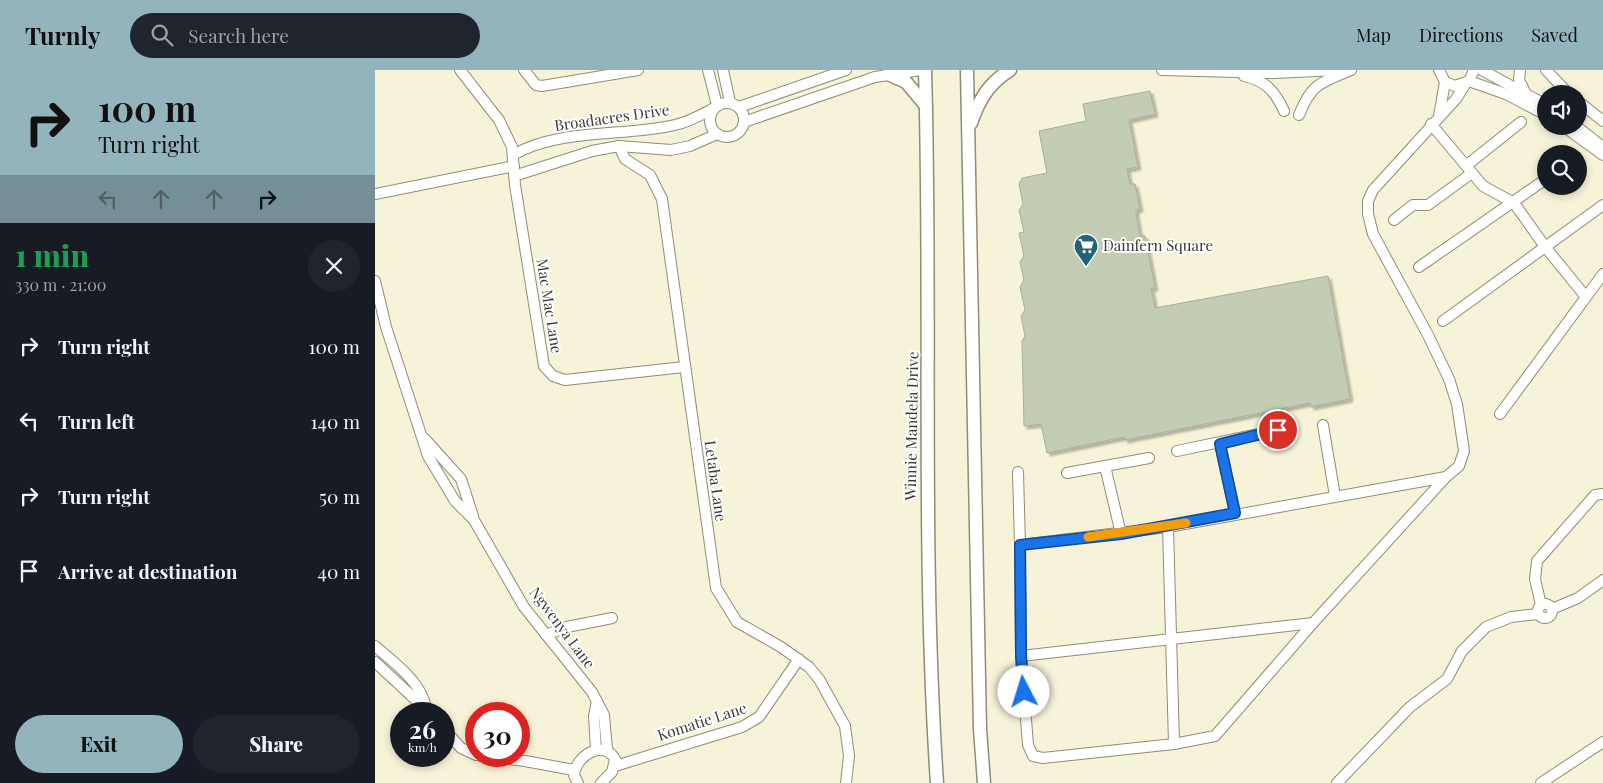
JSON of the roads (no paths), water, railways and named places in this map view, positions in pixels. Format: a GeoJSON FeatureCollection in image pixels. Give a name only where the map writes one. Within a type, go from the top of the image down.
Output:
{"type":"FeatureCollection","features":[{"type":"Feature","properties":{"kind":"main road","name":"Winnie Mandela Drive"},"geometry":{"type":"LineString","coordinates":[[925,70],[929,281],[928,558],[930,682],[937,783]]}},
{"type":"Feature","properties":{"kind":"main road"},"geometry":{"type":"LineString","coordinates":[[967,70],[980,729],[984,783]]}},
{"type":"Feature","properties":{"kind":"main road"},"geometry":{"type":"LineString","coordinates":[[968,130],[983,95],[991,84],[1010,70]]}},
{"type":"Feature","properties":{"kind":"main road"},"geometry":{"type":"LineString","coordinates":[[888,74],[906,82],[926,106]]}},
{"type":"Feature","properties":{"kind":"street","name":"Mac Mac Lane"},"geometry":{"type":"LineString","coordinates":[[460,70],[499,120],[510,141],[542,357],[549,372],[558,379],[565,380],[684,367]]}},
{"type":"Feature","properties":{"kind":"street"},"geometry":{"type":"LineString","coordinates":[[524,70],[536,85],[542,86],[637,70]]}},
{"type":"Feature","properties":{"kind":"street"},"geometry":{"type":"LineString","coordinates":[[711,71],[715,107],[709,119],[710,124],[717,134],[731,137],[740,132],[744,122],[743,114],[734,105],[723,70]]}},
{"type":"Feature","properties":{"kind":"street"},"geometry":{"type":"LineString","coordinates":[[715,107],[734,105],[846,70]]}},
{"type":"Feature","properties":{"kind":"street"},"geometry":{"type":"LineString","coordinates":[[744,122],[888,74],[921,70]]}},
{"type":"Feature","properties":{"kind":"street"},"geometry":{"type":"LineString","coordinates":[[1162,70],[1231,73],[1339,70]]}},
{"type":"Feature","properties":{"kind":"street"},"geometry":{"type":"LineString","coordinates":[[1299,115],[1312,90],[1320,83],[1351,70]]}},
{"type":"Feature","properties":{"kind":"street"},"geometry":{"type":"LineString","coordinates":[[1439,70],[1445,82],[1435,120],[1483,186],[1514,203],[1546,248],[1586,297]]}},
{"type":"Feature","properties":{"kind":"street"},"geometry":{"type":"LineString","coordinates":[[1018,472],[1021,656],[1028,746],[1033,756],[1043,758],[1174,744],[1215,736],[1313,623],[1446,477],[1459,466],[1464,451],[1457,404],[1452,386],[1428,335],[1373,234],[1368,214],[1368,201],[1373,190],[1456,99],[1474,70]]}},
{"type":"Feature","properties":{"kind":"street"},"geometry":{"type":"LineString","coordinates":[[1482,70],[1537,99]]}},
{"type":"Feature","properties":{"kind":"street"},"geometry":{"type":"LineString","coordinates":[[1520,70],[1519,80],[1525,92]]}},
{"type":"Feature","properties":{"kind":"street"},"geometry":{"type":"LineString","coordinates":[[1546,70],[1560,85]]}},
{"type":"Feature","properties":{"kind":"street"},"geometry":{"type":"LineString","coordinates":[[1231,73],[1266,84],[1277,96],[1284,111]]}},
{"type":"Feature","properties":{"kind":"street"},"geometry":{"type":"LineString","coordinates":[[1445,82],[1455,86],[1467,82],[1506,94],[1537,110]]}},
{"type":"Feature","properties":{"kind":"street","name":"Broadacres Drive"},"geometry":{"type":"LineString","coordinates":[[513,155],[526,148],[563,140],[676,125],[715,107]]}},
{"type":"Feature","properties":{"kind":"street"},"geometry":{"type":"LineString","coordinates":[[1587,108],[1603,121]]}},
{"type":"Feature","properties":{"kind":"street"},"geometry":{"type":"LineString","coordinates":[[1394,220],[1413,205],[1428,206],[1521,122]]}},
{"type":"Feature","properties":{"kind":"street","name":"Broadacres Drive"},"geometry":{"type":"LineString","coordinates":[[375,194],[514,171],[619,146],[671,150],[690,146],[717,134]]}},
{"type":"Feature","properties":{"kind":"street"},"geometry":{"type":"LineString","coordinates":[[1575,135],[1603,155]]}},
{"type":"Feature","properties":{"kind":"street"},"geometry":{"type":"LineString","coordinates":[[1587,135],[1603,147]]}},
{"type":"Feature","properties":{"kind":"street","name":"Letaba Lane"},"geometry":{"type":"LineString","coordinates":[[619,146],[625,159],[650,174],[662,200],[684,367],[717,588],[737,622],[799,659],[819,679],[845,726],[849,756],[846,783]]}},
{"type":"Feature","properties":{"kind":"street"},"geometry":{"type":"LineString","coordinates":[[1419,266],[1537,186]]}},
{"type":"Feature","properties":{"kind":"street"},"geometry":{"type":"LineString","coordinates":[[1443,320],[1546,248],[1603,205]]}},
{"type":"Feature","properties":{"kind":"street"},"geometry":{"type":"LineString","coordinates":[[1500,414],[1603,274]]}},
{"type":"Feature","properties":{"kind":"street","name":"Ngwenya Lane"},"geometry":{"type":"LineString","coordinates":[[375,281],[380,306],[419,431],[443,483],[455,501],[474,520]]}},
{"type":"Feature","properties":{"kind":"street"},"geometry":{"type":"LineString","coordinates":[[1323,424],[1335,496]]}},
{"type":"Feature","properties":{"kind":"street"},"geometry":{"type":"LineString","coordinates":[[1177,451],[1220,444],[1278,430]]}},
{"type":"Feature","properties":{"kind":"street","name":"Ngwenya Lane"},"geometry":{"type":"LineString","coordinates":[[419,431],[461,479],[474,520],[524,607],[593,692],[604,715],[607,749]]}},
{"type":"Feature","properties":{"kind":"street"},"geometry":{"type":"LineString","coordinates":[[1220,444],[1235,513]]}},
{"type":"Feature","properties":{"kind":"street"},"geometry":{"type":"LineString","coordinates":[[1067,473],[1149,458]]}},
{"type":"Feature","properties":{"kind":"street"},"geometry":{"type":"LineString","coordinates":[[1105,466],[1121,534]]}},
{"type":"Feature","properties":{"kind":"street"},"geometry":{"type":"LineString","coordinates":[[1020,545],[1168,527],[1235,513],[1446,477]]}},
{"type":"Feature","properties":{"kind":"street"},"geometry":{"type":"LineString","coordinates":[[1540,609],[1535,579],[1537,560],[1595,495],[1603,494]]}},
{"type":"Feature","properties":{"kind":"street"},"geometry":{"type":"LineString","coordinates":[[1168,527],[1174,744]]}},
{"type":"Feature","properties":{"kind":"street"},"geometry":{"type":"LineString","coordinates":[[1337,783],[1410,707],[1447,679],[1462,651],[1486,627],[1511,617],[1540,609],[1548,604],[1552,609],[1578,598],[1603,580]]}},
{"type":"Feature","properties":{"kind":"street"},"geometry":{"type":"LineString","coordinates":[[545,635],[567,627],[612,618]]}},
{"type":"Feature","properties":{"kind":"street"},"geometry":{"type":"LineString","coordinates":[[1021,656],[1313,623]]}},
{"type":"Feature","properties":{"kind":"street"},"geometry":{"type":"LineString","coordinates":[[376,649],[409,677],[422,693],[426,702]]}},
{"type":"Feature","properties":{"kind":"street","name":"Komatie Lane"},"geometry":{"type":"LineString","coordinates":[[615,766],[754,722],[759,718],[799,659]]}},
{"type":"Feature","properties":{"kind":"street"},"geometry":{"type":"LineString","coordinates":[[375,662],[419,702]]}},
{"type":"Feature","properties":{"kind":"street"},"geometry":{"type":"LineString","coordinates":[[400,684],[409,677]]}},
{"type":"Feature","properties":{"kind":"street"},"geometry":{"type":"LineString","coordinates":[[596,750],[594,716],[597,701]]}},
{"type":"Feature","properties":{"kind":"street"},"geometry":{"type":"LineString","coordinates":[[455,741],[465,750]]}},
{"type":"Feature","properties":{"kind":"street"},"geometry":{"type":"LineString","coordinates":[[1541,783],[1603,742]]}},
{"type":"Feature","properties":{"kind":"street"},"geometry":{"type":"LineString","coordinates":[[578,783],[574,770],[579,762],[596,750],[607,749],[615,758],[615,766],[601,783]]}},
{"type":"Feature","properties":{"kind":"street"},"geometry":{"type":"LineString","coordinates":[[530,762],[574,770]]}},
{"type":"Feature","properties":{"kind":"place","name":"Dainfern Square"},"geometry":{"type":"Point","coordinates":[1086,267]}}]}
